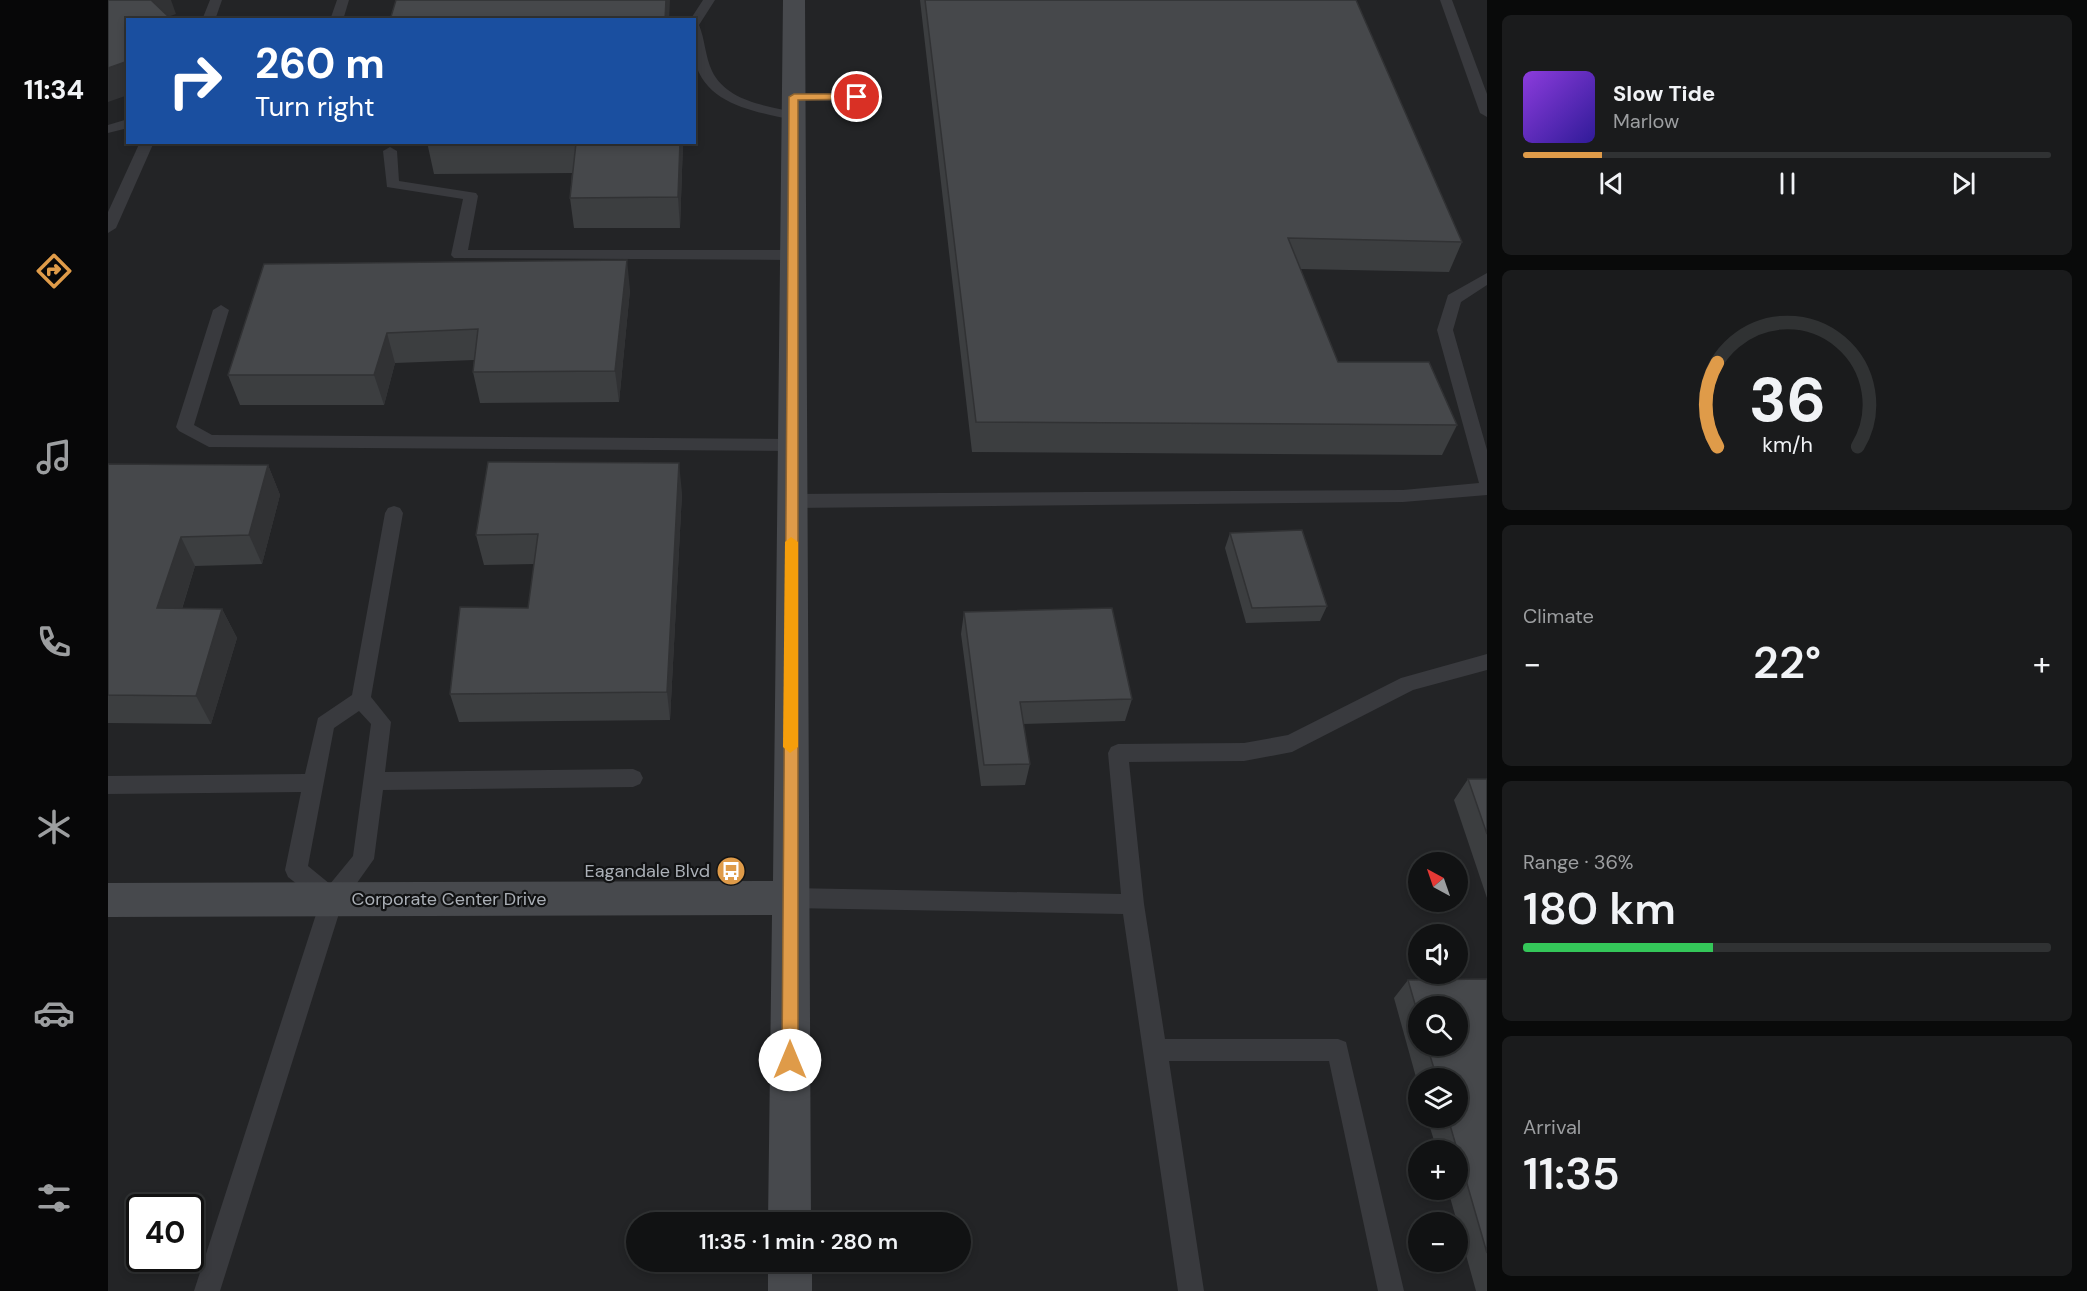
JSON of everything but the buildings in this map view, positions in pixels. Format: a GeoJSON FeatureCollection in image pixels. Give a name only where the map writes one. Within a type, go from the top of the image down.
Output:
{"type":"FeatureCollection","features":[{"type":"Feature","properties":{"kind":"street"},"geometry":{"type":"LineString","coordinates":[[790,1212],[794,0]]}},
{"type":"Feature","properties":{"kind":"street","name":"Corporate Center Drive"},"geometry":{"type":"LineString","coordinates":[[108,900],[790,898]]}},
{"type":"Feature","properties":{"kind":"street"},"geometry":{"type":"LineString","coordinates":[[790,1272],[790,1291]]}},
{"type":"Feature","properties":{"kind":"lane"},"geometry":{"type":"LineString","coordinates":[[209,18],[216,0]]}},
{"type":"Feature","properties":{"kind":"lane"},"geometry":{"type":"LineString","coordinates":[[337,18],[343,0]]}},
{"type":"Feature","properties":{"kind":"lane"},"geometry":{"type":"LineString","coordinates":[[696,22],[709,0]]}},
{"type":"Feature","properties":{"kind":"lane"},"geometry":{"type":"LineString","coordinates":[[1446,0],[1487,113]]}},
{"type":"Feature","properties":{"kind":"lane"},"geometry":{"type":"LineString","coordinates":[[696,38],[698,52],[709,79],[732,101],[794,106],[878,98]]}},
{"type":"Feature","properties":{"kind":"lane"},"geometry":{"type":"LineString","coordinates":[[108,129],[126,124]]}},
{"type":"Feature","properties":{"kind":"lane"},"geometry":{"type":"LineString","coordinates":[[108,228],[146,144]]}},
{"type":"Feature","properties":{"kind":"lane"},"geometry":{"type":"LineString","coordinates":[[390,151],[392,184],[471,196],[459,255],[793,255]]}},
{"type":"Feature","properties":{"kind":"lane"},"geometry":{"type":"LineString","coordinates":[[1487,278],[1455,299],[1445,330],[1487,482]]}},
{"type":"Feature","properties":{"kind":"lane"},"geometry":{"type":"LineString","coordinates":[[221,310],[185,427],[209,441],[792,446]]}},
{"type":"Feature","properties":{"kind":"lane"},"geometry":{"type":"LineString","coordinates":[[792,501],[1403,496],[1487,489]]}},
{"type":"Feature","properties":{"kind":"lane"},"geometry":{"type":"LineString","coordinates":[[332,899],[296,870],[325,724],[361,699],[394,513]]}},
{"type":"Feature","properties":{"kind":"lane"},"geometry":{"type":"LineString","coordinates":[[1191,1291],[1133,904],[1118,753],[1244,752],[1292,743],[1408,684],[1487,662]]}},
{"type":"Feature","properties":{"kind":"lane"},"geometry":{"type":"LineString","coordinates":[[207,1291],[332,899],[363,859],[376,781],[381,722],[361,699]]}},
{"type":"Feature","properties":{"kind":"lane"},"geometry":{"type":"LineString","coordinates":[[376,781],[633,778]]}},
{"type":"Feature","properties":{"kind":"lane"},"geometry":{"type":"LineString","coordinates":[[108,785],[312,783]]}},
{"type":"Feature","properties":{"kind":"lane"},"geometry":{"type":"LineString","coordinates":[[790,898],[1133,904]]}},
{"type":"Feature","properties":{"kind":"lane"},"geometry":{"type":"LineString","coordinates":[[1154,1050],[1338,1050],[1391,1291]]}},
{"type":"Feature","properties":{"kind":"shaded area"},"geometry":{"type":"Polygon","coordinates":[[[108,0],[1487,0],[1487,1291],[108,1291],[108,0]]]}},
{"type":"Feature","properties":{"kind":"slow traffic"},"geometry":{"type":"LineString","coordinates":[[790,747],[791,542]]}},
{"type":"Feature","properties":{"kind":"place","name":"Eagandale Blvd"},"geometry":{"type":"Point","coordinates":[731,871]}},
{"type":"Feature","properties":{"kind":"route"},"geometry":{"type":"LineString","coordinates":[[790,1060],[794,97],[857,97]]}}]}
